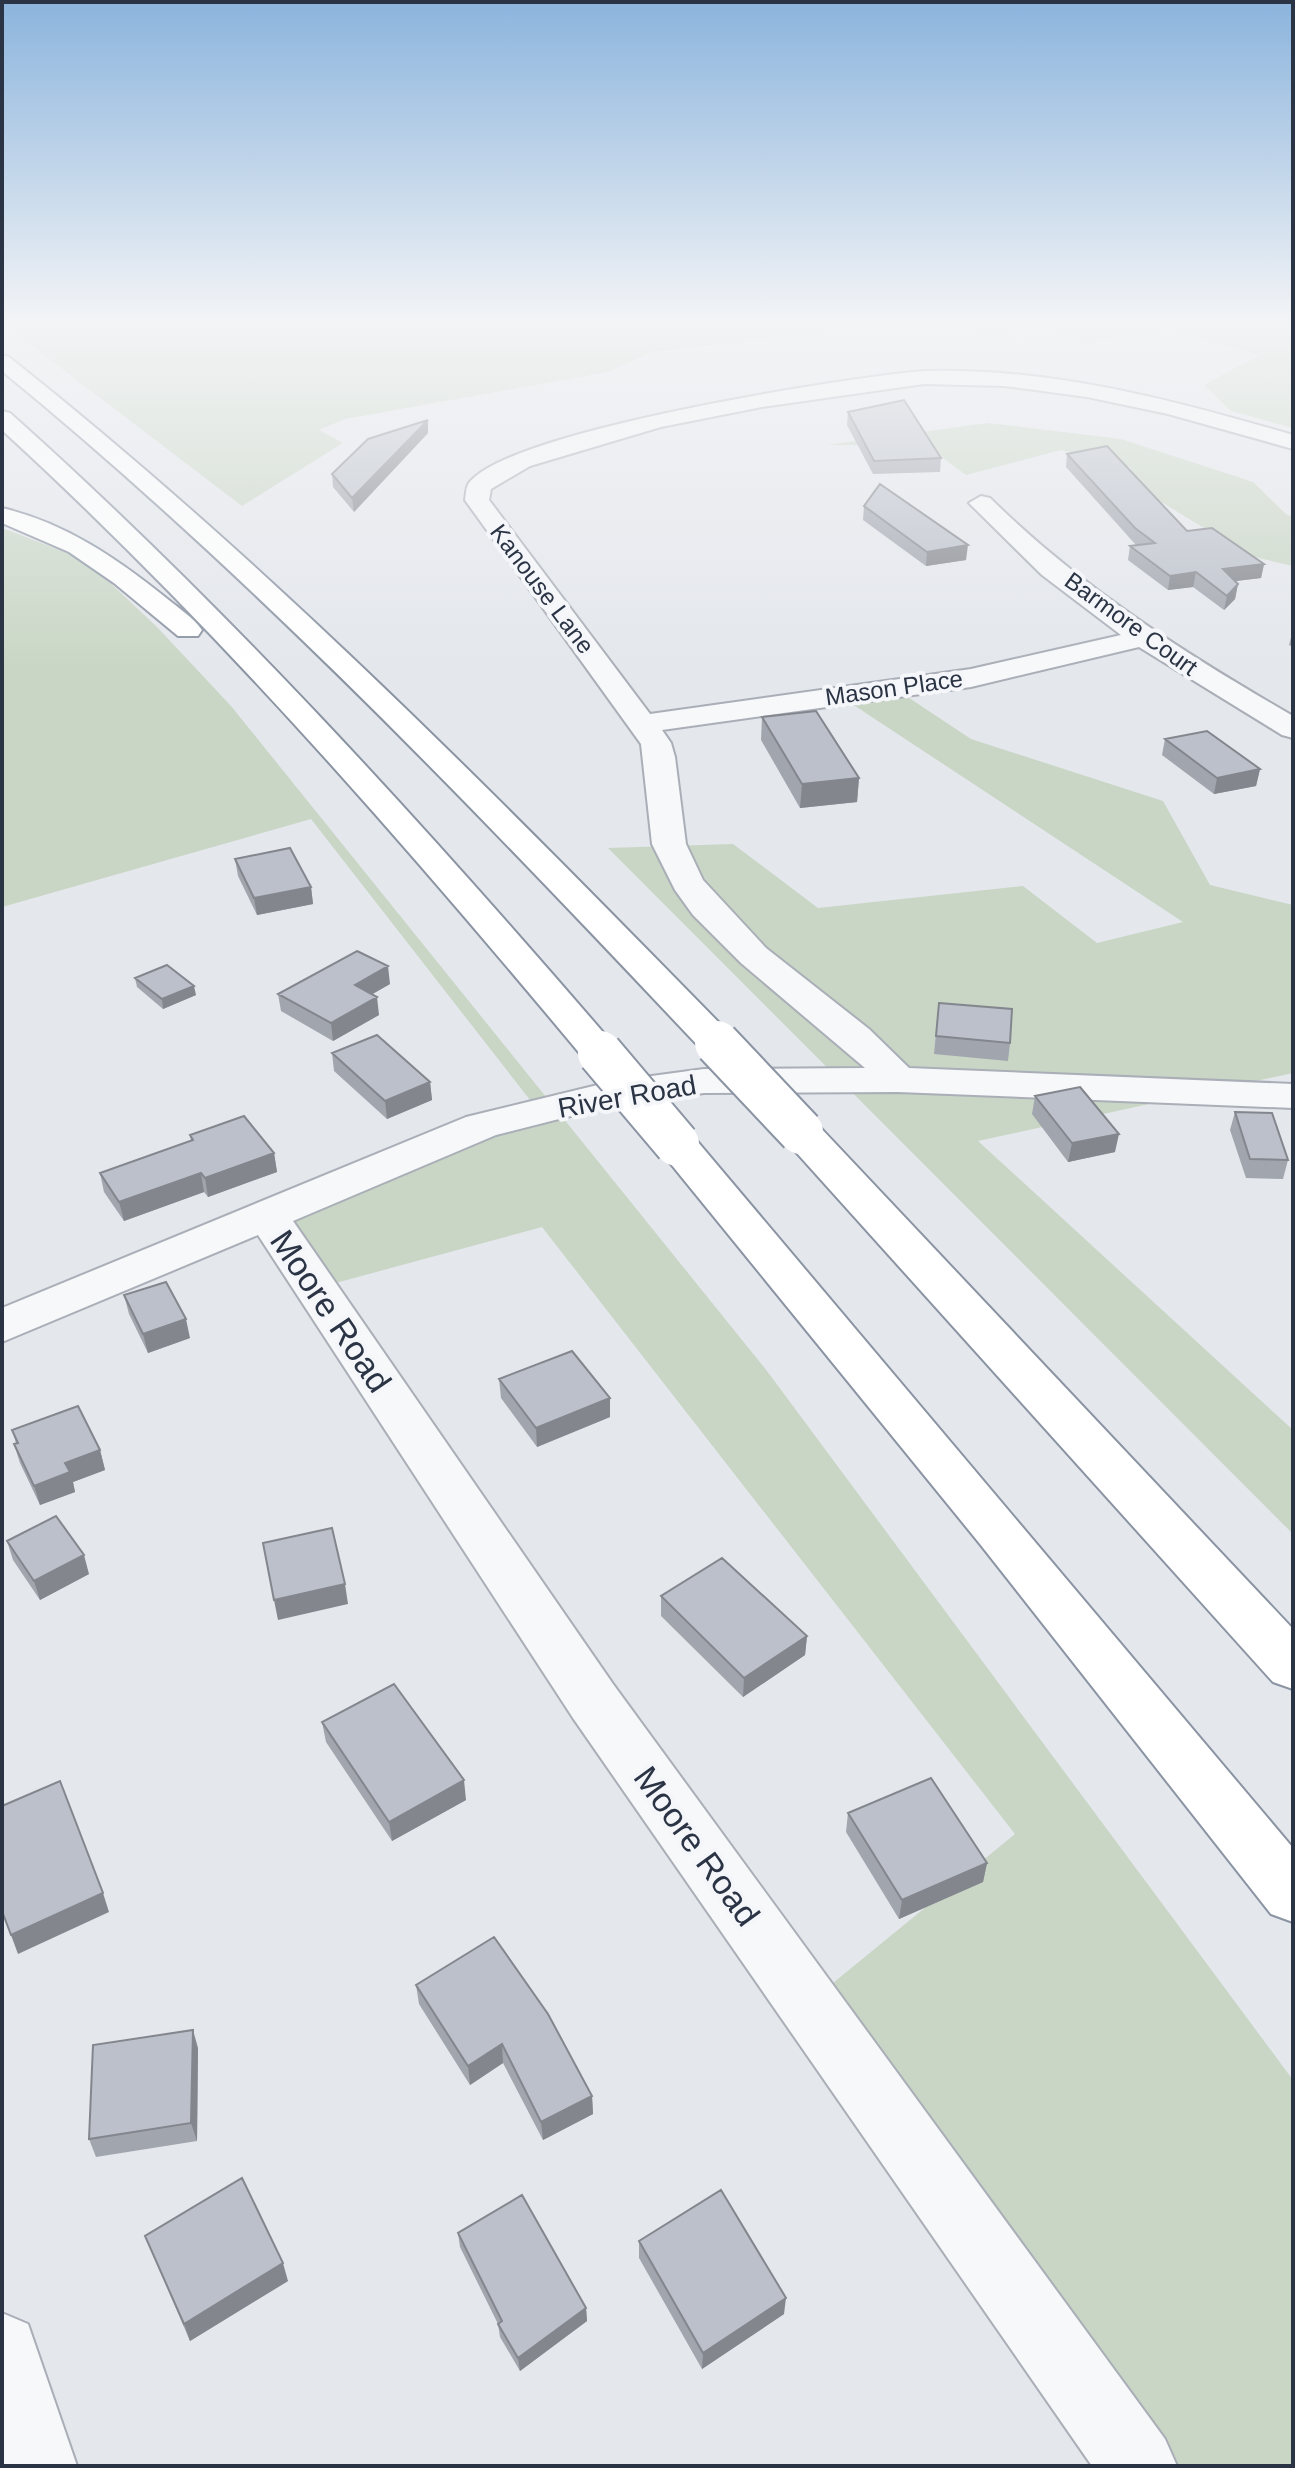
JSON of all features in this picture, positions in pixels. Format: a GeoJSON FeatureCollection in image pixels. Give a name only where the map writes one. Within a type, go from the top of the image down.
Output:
{"type":"FeatureCollection","features":[{"type":"Feature","properties":{"kind":"highway"},"geometry":{"type":"LineString","coordinates":[[23,438],[187,594],[359,776],[677,1144],[998,1530],[1293,1894]]}},
{"type":"Feature","properties":{"kind":"highway"},"geometry":{"type":"LineString","coordinates":[[97,438],[299,618],[492,810],[801,1132],[1293,1666]]}},
{"type":"Feature","properties":{"kind":"highway"},"geometry":{"type":"LineString","coordinates":[[2,515],[58,533],[95,556],[359,776]]}},
{"type":"Feature","properties":{"kind":"street","name":"Kanouse Lane"},"geometry":{"type":"LineString","coordinates":[[602,438],[533,459],[494,475],[479,486],[477,492],[483,512],[656,743],[663,769],[665,826],[672,855],[703,905],[769,968],[858,1039],[898,1080]]}},
{"type":"Feature","properties":{"kind":"street","name":"Barmore Court"},"geometry":{"type":"LineString","coordinates":[[981,503],[1010,535],[1142,638],[1293,729]]}},
{"type":"Feature","properties":{"kind":"street","name":"Mason Place"},"geometry":{"type":"LineString","coordinates":[[644,724],[971,678],[1142,638]]}},
{"type":"Feature","properties":{"kind":"street","name":"River Road"},"geometry":{"type":"LineString","coordinates":[[2,1326],[481,1126],[614,1093],[704,1081],[898,1080],[1293,1096]]}},
{"type":"Feature","properties":{"kind":"street","name":"Moore Road"},"geometry":{"type":"LineString","coordinates":[[268,1217],[593,1701],[1138,2466]]}},
{"type":"Feature","properties":{"kind":"street"},"geometry":{"type":"LineString","coordinates":[[2,2350],[38,2466]]}},
{"type":"Feature","properties":{"kind":"green space"},"geometry":{"type":"Polygon","coordinates":[[[153,438],[334,438],[343,443],[242,506],[153,438]]]}},
{"type":"Feature","properties":{"kind":"green space"},"geometry":{"type":"Polygon","coordinates":[[[877,438],[1121,439],[1253,482],[1287,515],[1293,516],[1293,566],[1250,556],[1140,489],[1130,467],[1061,450],[966,475],[927,446],[827,445],[877,438]]]}},
{"type":"Feature","properties":{"kind":"green space"},"geometry":{"type":"Polygon","coordinates":[[[2,528],[86,560],[157,627],[231,706],[767,1371],[1293,2080],[1293,2466],[1130,2466],[811,2001],[1015,1834],[542,1227],[332,1284],[269,1206],[530,1100],[311,819],[2,907],[2,528]]]}},
{"type":"Feature","properties":{"kind":"green space"},"geometry":{"type":"Polygon","coordinates":[[[891,686],[971,739],[1163,801],[1210,885],[1293,905],[1293,1073],[978,1141],[1293,1430],[1293,1534],[608,848],[733,844],[818,908],[1023,886],[1097,943],[1183,922],[840,696],[891,686]]]}},
{"type":"Feature","properties":{"kind":"building"},"geometry":{"type":"Polygon","coordinates":[[[410,438],[352,498],[332,474],[368,439],[410,438]]]}},
{"type":"Feature","properties":{"kind":"building"},"geometry":{"type":"Polygon","coordinates":[[[862,438],[928,438],[941,458],[874,461],[862,438]]]}},
{"type":"Feature","properties":{"kind":"building"},"geometry":{"type":"Polygon","coordinates":[[[1107,446],[1187,531],[1212,528],[1264,564],[1223,569],[1238,584],[1227,596],[1196,572],[1170,576],[1130,546],[1155,543],[1135,528],[1067,454],[1107,446]]]}},
{"type":"Feature","properties":{"kind":"building"},"geometry":{"type":"Polygon","coordinates":[[[880,484],[968,545],[927,552],[864,506],[880,484]]]}},
{"type":"Feature","properties":{"kind":"building"},"geometry":{"type":"Polygon","coordinates":[[[816,711],[859,778],[802,784],[762,717],[816,711]]]}},
{"type":"Feature","properties":{"kind":"building"},"geometry":{"type":"Polygon","coordinates":[[[1207,731],[1260,769],[1217,778],[1165,739],[1207,731]]]}},
{"type":"Feature","properties":{"kind":"building"},"geometry":{"type":"Polygon","coordinates":[[[290,848],[311,887],[254,898],[235,859],[290,848]]]}},
{"type":"Feature","properties":{"kind":"building"},"geometry":{"type":"Polygon","coordinates":[[[357,951],[388,966],[355,985],[377,997],[331,1023],[278,994],[357,951]]]}},
{"type":"Feature","properties":{"kind":"building"},"geometry":{"type":"Polygon","coordinates":[[[167,965],[194,986],[162,999],[135,978],[167,965]]]}},
{"type":"Feature","properties":{"kind":"building"},"geometry":{"type":"Polygon","coordinates":[[[939,1003],[1012,1009],[1010,1043],[936,1036],[939,1003]]]}},
{"type":"Feature","properties":{"kind":"building"},"geometry":{"type":"Polygon","coordinates":[[[377,1035],[430,1082],[385,1101],[332,1053],[377,1035]]]}},
{"type":"Feature","properties":{"kind":"building"},"geometry":{"type":"Polygon","coordinates":[[[1080,1087],[1119,1134],[1072,1143],[1035,1096],[1080,1087]]]}},
{"type":"Feature","properties":{"kind":"building"},"geometry":{"type":"Polygon","coordinates":[[[1235,1112],[1272,1113],[1288,1160],[1250,1159],[1235,1112]]]}},
{"type":"Feature","properties":{"kind":"building"},"geometry":{"type":"Polygon","coordinates":[[[244,1116],[274,1153],[205,1178],[201,1173],[119,1202],[100,1173],[193,1140],[190,1135],[244,1116]]]}},
{"type":"Feature","properties":{"kind":"building"},"geometry":{"type":"Polygon","coordinates":[[[166,1282],[186,1319],[143,1334],[124,1295],[166,1282]]]}},
{"type":"Feature","properties":{"kind":"building"},"geometry":{"type":"Polygon","coordinates":[[[572,1351],[610,1398],[536,1428],[499,1379],[572,1351]]]}},
{"type":"Feature","properties":{"kind":"building"},"geometry":{"type":"Polygon","coordinates":[[[78,1406],[100,1450],[65,1463],[70,1472],[34,1486],[14,1444],[18,1443],[12,1430],[78,1406]]]}},
{"type":"Feature","properties":{"kind":"building"},"geometry":{"type":"Polygon","coordinates":[[[56,1516],[84,1555],[34,1581],[7,1541],[56,1516]]]}},
{"type":"Feature","properties":{"kind":"building"},"geometry":{"type":"Polygon","coordinates":[[[332,1528],[345,1584],[274,1600],[263,1543],[332,1528]]]}},
{"type":"Feature","properties":{"kind":"building"},"geometry":{"type":"Polygon","coordinates":[[[722,1558],[807,1636],[744,1678],[661,1596],[722,1558]]]}},
{"type":"Feature","properties":{"kind":"building"},"geometry":{"type":"Polygon","coordinates":[[[394,1684],[464,1780],[389,1822],[322,1722],[394,1684]]]}},
{"type":"Feature","properties":{"kind":"building"},"geometry":{"type":"Polygon","coordinates":[[[931,1778],[987,1863],[902,1900],[848,1813],[931,1778]]]}},
{"type":"Feature","properties":{"kind":"building"},"geometry":{"type":"Polygon","coordinates":[[[60,1781],[103,1893],[11,1935],[2,1911],[2,1806],[60,1781]]]}},
{"type":"Feature","properties":{"kind":"building"},"geometry":{"type":"Polygon","coordinates":[[[494,1937],[548,2014],[592,2096],[541,2122],[502,2044],[468,2066],[416,1985],[494,1937]]]}},
{"type":"Feature","properties":{"kind":"building"},"geometry":{"type":"Polygon","coordinates":[[[193,2030],[191,2123],[89,2139],[93,2045],[193,2030]]]}},
{"type":"Feature","properties":{"kind":"building"},"geometry":{"type":"Polygon","coordinates":[[[242,2178],[283,2263],[184,2324],[145,2236],[242,2178]]]}},
{"type":"Feature","properties":{"kind":"building"},"geometry":{"type":"Polygon","coordinates":[[[721,2190],[786,2298],[703,2353],[639,2241],[721,2190]]]}},
{"type":"Feature","properties":{"kind":"building"},"geometry":{"type":"Polygon","coordinates":[[[522,2195],[586,2308],[518,2358],[498,2324],[502,2321],[458,2233],[522,2195]]]}}]}
